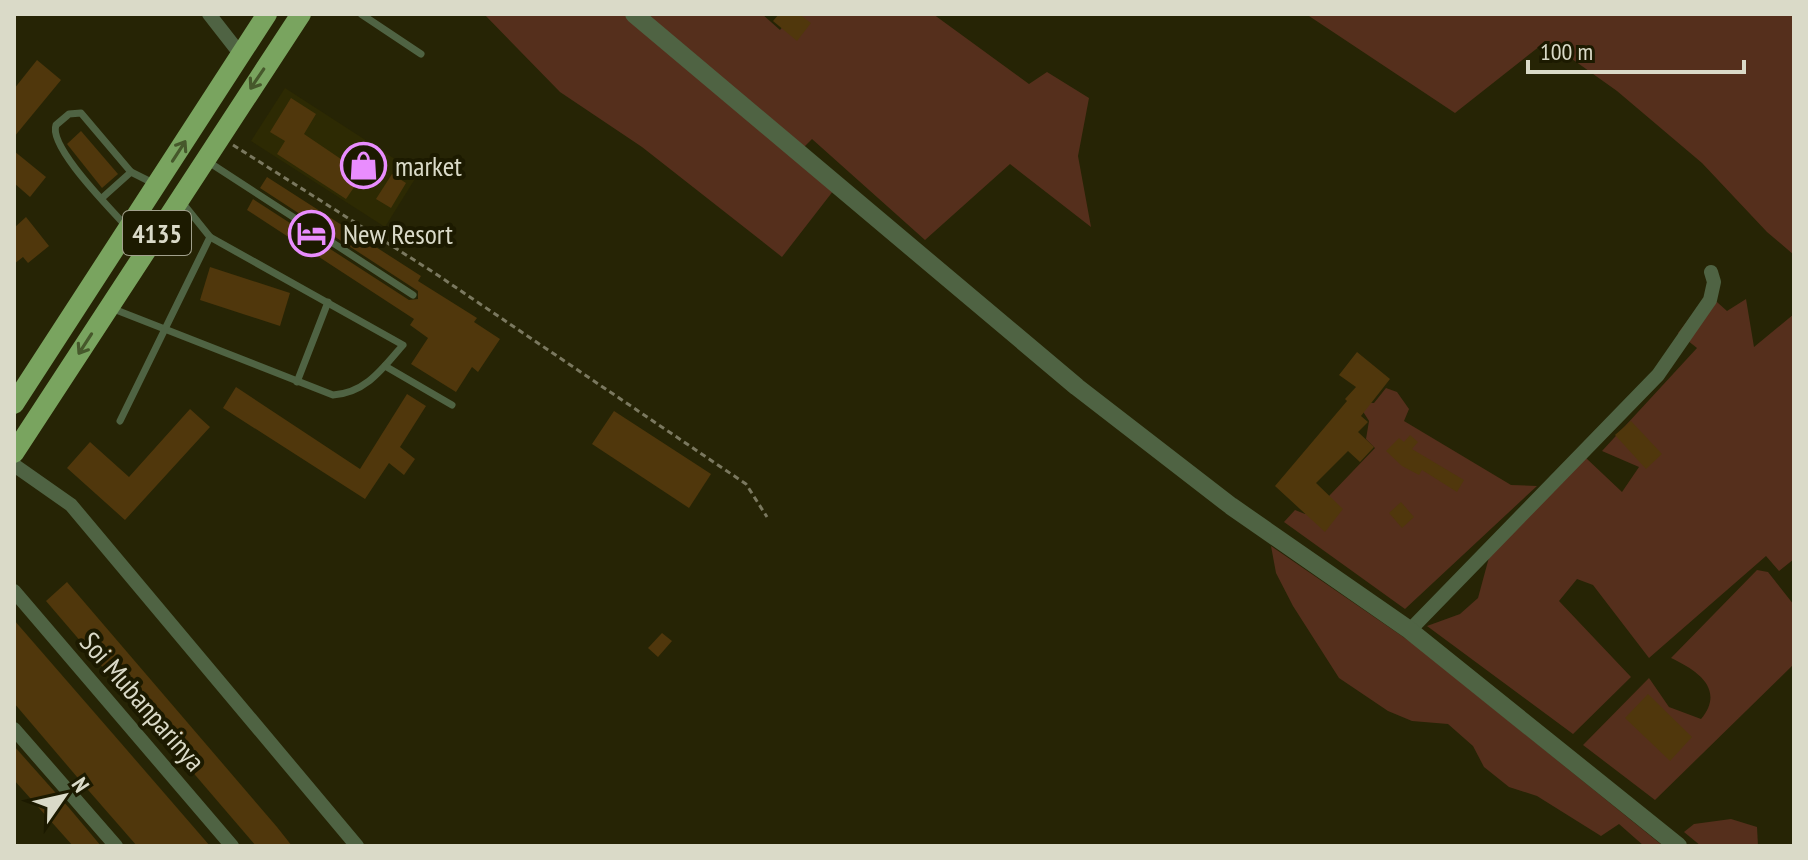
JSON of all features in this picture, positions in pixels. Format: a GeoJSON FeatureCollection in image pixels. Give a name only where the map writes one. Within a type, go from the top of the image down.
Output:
{"type":"FeatureCollection","features":[{"type":"Feature","properties":{"kind":"main road","name":"4135"},"geometry":{"type":"LineString","coordinates":[[15,401],[267,14]]}},
{"type":"Feature","properties":{"kind":"main road","name":"4135"},"geometry":{"type":"LineString","coordinates":[[14,453],[301,14]]}},
{"type":"Feature","properties":{"kind":"street"},"geometry":{"type":"LineString","coordinates":[[209,14],[241,55]]}},
{"type":"Feature","properties":{"kind":"street"},"geometry":{"type":"LineString","coordinates":[[634,14],[1077,387],[1231,506],[1410,630],[1678,846]]}},
{"type":"Feature","properties":{"kind":"street"},"geometry":{"type":"LineString","coordinates":[[1410,630],[1658,375],[1710,300],[1714,282],[1711,272]]}},
{"type":"Feature","properties":{"kind":"street"},"geometry":{"type":"LineString","coordinates":[[15,401],[38,416]]}},
{"type":"Feature","properties":{"kind":"street"},"geometry":{"type":"LineString","coordinates":[[14,465],[71,505],[357,846]]}},
{"type":"Feature","properties":{"kind":"street","name":"Soi Mubanparinya"},"geometry":{"type":"LineString","coordinates":[[14,591],[232,846]]}},
{"type":"Feature","properties":{"kind":"street"},"geometry":{"type":"LineString","coordinates":[[14,729],[116,846]]}},
{"type":"Feature","properties":{"kind":"lane"},"geometry":{"type":"LineString","coordinates":[[361,14],[421,54]]}},
{"type":"Feature","properties":{"kind":"lane"},"geometry":{"type":"LineString","coordinates":[[128,229],[57,141],[56,125],[74,112],[84,114],[131,172],[144,181],[157,184]]}},
{"type":"Feature","properties":{"kind":"lane"},"geometry":{"type":"LineString","coordinates":[[205,160],[413,295]]}},
{"type":"Feature","properties":{"kind":"lane"},"geometry":{"type":"LineString","coordinates":[[102,198],[131,172]]}},
{"type":"Feature","properties":{"kind":"lane"},"geometry":{"type":"LineString","coordinates":[[109,308],[333,395],[350,394],[385,366],[403,345],[210,237],[179,200]]}},
{"type":"Feature","properties":{"kind":"lane"},"geometry":{"type":"LineString","coordinates":[[120,421],[210,237]]}},
{"type":"Feature","properties":{"kind":"lane"},"geometry":{"type":"LineString","coordinates":[[297,382],[328,302]]}},
{"type":"Feature","properties":{"kind":"lane"},"geometry":{"type":"LineString","coordinates":[[385,366],[452,405]]}},
{"type":"Feature","properties":{"kind":"path"},"geometry":{"type":"LineString","coordinates":[[220,136],[433,272],[746,484],[767,517]]}},
{"type":"Feature","properties":{"kind":"shaded area"},"geometry":{"type":"Polygon","coordinates":[[[484,14],[762,14],[780,30],[793,14],[933,14],[1029,84],[1047,72],[1089,98],[1078,156],[1091,227],[1010,164],[925,240],[812,139],[799,152],[837,186],[782,257],[642,147],[560,92],[484,14]]]}},
{"type":"Feature","properties":{"kind":"shaded area"},"geometry":{"type":"Polygon","coordinates":[[[1306,14],[1794,14],[1794,255],[1767,232],[1702,163],[1617,91],[1558,49],[1540,46],[1455,113],[1306,14]]]}},
{"type":"Feature","properties":{"kind":"shaded area"},"geometry":{"type":"Polygon","coordinates":[[[285,88],[418,174],[385,227],[251,141],[285,88]]]}},
{"type":"Feature","properties":{"kind":"shaded area"},"geometry":{"type":"Polygon","coordinates":[[[1708,294],[1727,311],[1746,299],[1754,347],[1794,314],[1794,559],[1779,571],[1766,556],[1649,658],[1593,585],[1577,579],[1559,601],[1631,677],[1573,734],[1427,626],[1460,614],[1478,598],[1491,550],[1586,458],[1622,492],[1639,467],[1602,451],[1697,348],[1678,333],[1708,294]]]}},
{"type":"Feature","properties":{"kind":"shaded area"},"geometry":{"type":"Polygon","coordinates":[[[1386,388],[1397,392],[1409,409],[1404,421],[1511,485],[1537,486],[1405,609],[1284,522],[1295,510],[1305,514],[1329,496],[1375,448],[1366,439],[1369,421],[1357,402],[1374,403],[1386,388]]]}},
{"type":"Feature","properties":{"kind":"shaded area"},"geometry":{"type":"Polygon","coordinates":[[[1271,546],[1415,645],[1663,846],[1644,846],[1619,824],[1601,836],[1537,796],[1509,787],[1484,767],[1473,746],[1448,724],[1412,721],[1388,711],[1339,678],[1293,606],[1276,573],[1271,546]]]}},
{"type":"Feature","properties":{"kind":"shaded area"},"geometry":{"type":"Polygon","coordinates":[[[1757,570],[1768,572],[1794,605],[1794,664],[1655,800],[1583,745],[1649,678],[1669,707],[1701,719],[1710,699],[1706,682],[1671,658],[1757,570]]]}},
{"type":"Feature","properties":{"kind":"shaded area"},"geometry":{"type":"Polygon","coordinates":[[[1731,819],[1757,827],[1758,846],[1701,846],[1684,832],[1694,824],[1731,819]]]}},
{"type":"Feature","properties":{"kind":"building"},"geometry":{"type":"Polygon","coordinates":[[[779,14],[799,14],[811,23],[797,41],[773,21],[779,14]]]}},
{"type":"Feature","properties":{"kind":"building"},"geometry":{"type":"Polygon","coordinates":[[[37,60],[61,80],[14,137],[14,89],[37,60]]]}},
{"type":"Feature","properties":{"kind":"building"},"geometry":{"type":"Polygon","coordinates":[[[291,98],[316,114],[304,134],[363,174],[346,199],[277,154],[285,141],[270,132],[291,98]]]}},
{"type":"Feature","properties":{"kind":"building"},"geometry":{"type":"Polygon","coordinates":[[[81,131],[118,174],[102,188],[67,144],[81,131]]]}},
{"type":"Feature","properties":{"kind":"building"},"geometry":{"type":"Polygon","coordinates":[[[14,151],[46,177],[30,197],[14,183],[14,151]]]}},
{"type":"Feature","properties":{"kind":"building"},"geometry":{"type":"Polygon","coordinates":[[[392,174],[406,183],[391,208],[376,199],[392,174]]]}},
{"type":"Feature","properties":{"kind":"building"},"geometry":{"type":"Polygon","coordinates":[[[267,177],[421,276],[418,281],[477,318],[474,322],[500,339],[478,372],[472,367],[456,392],[411,364],[428,338],[410,325],[414,319],[247,210],[253,199],[409,300],[418,299],[418,291],[260,188],[267,177]]]}},
{"type":"Feature","properties":{"kind":"building"},"geometry":{"type":"Polygon","coordinates":[[[26,217],[49,246],[28,263],[23,257],[14,264],[14,228],[26,217]]]}},
{"type":"Feature","properties":{"kind":"building"},"geometry":{"type":"Polygon","coordinates":[[[210,267],[290,293],[280,326],[200,300],[210,267]]]}},
{"type":"Feature","properties":{"kind":"building"},"geometry":{"type":"Polygon","coordinates":[[[1357,352],[1390,379],[1361,416],[1368,422],[1358,432],[1374,447],[1360,462],[1348,451],[1316,483],[1343,509],[1325,532],[1275,486],[1356,387],[1339,375],[1357,352]]]}},
{"type":"Feature","properties":{"kind":"building"},"geometry":{"type":"Polygon","coordinates":[[[236,387],[360,469],[407,394],[426,406],[400,447],[415,459],[404,475],[389,463],[365,499],[223,408],[236,387]]]}},
{"type":"Feature","properties":{"kind":"building"},"geometry":{"type":"Polygon","coordinates":[[[190,409],[210,427],[125,520],[67,468],[90,442],[129,477],[190,409]]]}},
{"type":"Feature","properties":{"kind":"building"},"geometry":{"type":"Polygon","coordinates":[[[614,411],[711,474],[689,508],[592,444],[614,411]]]}},
{"type":"Feature","properties":{"kind":"building"},"geometry":{"type":"Polygon","coordinates":[[[1631,421],[1662,454],[1646,469],[1615,435],[1631,421]]]}},
{"type":"Feature","properties":{"kind":"building"},"geometry":{"type":"Polygon","coordinates":[[[1410,435],[1418,442],[1412,449],[1464,480],[1457,492],[1422,470],[1419,475],[1402,466],[1386,451],[1399,438],[1404,442],[1410,435]]]}},
{"type":"Feature","properties":{"kind":"building"},"geometry":{"type":"Polygon","coordinates":[[[1401,502],[1414,517],[1402,528],[1389,513],[1401,502]]]}},
{"type":"Feature","properties":{"kind":"building"},"geometry":{"type":"Polygon","coordinates":[[[67,582],[292,846],[256,846],[46,601],[67,582]]]}},
{"type":"Feature","properties":{"kind":"building"},"geometry":{"type":"Polygon","coordinates":[[[14,620],[210,846],[137,846],[89,791],[14,703],[14,620]]]}},
{"type":"Feature","properties":{"kind":"building"},"geometry":{"type":"Polygon","coordinates":[[[662,633],[672,641],[658,657],[648,648],[662,633]]]}},
{"type":"Feature","properties":{"kind":"building"},"geometry":{"type":"Polygon","coordinates":[[[1648,694],[1692,737],[1670,761],[1625,718],[1648,694]]]}},
{"type":"Feature","properties":{"kind":"building"},"geometry":{"type":"Polygon","coordinates":[[[14,746],[101,846],[73,846],[14,780],[14,746]]]}},
{"type":"Feature","properties":{"kind":"place","name":"market"},"geometry":{"type":"Point","coordinates":[364,165]}},
{"type":"Feature","properties":{"kind":"place","name":"New Resort"},"geometry":{"type":"Point","coordinates":[312,233]}}]}
